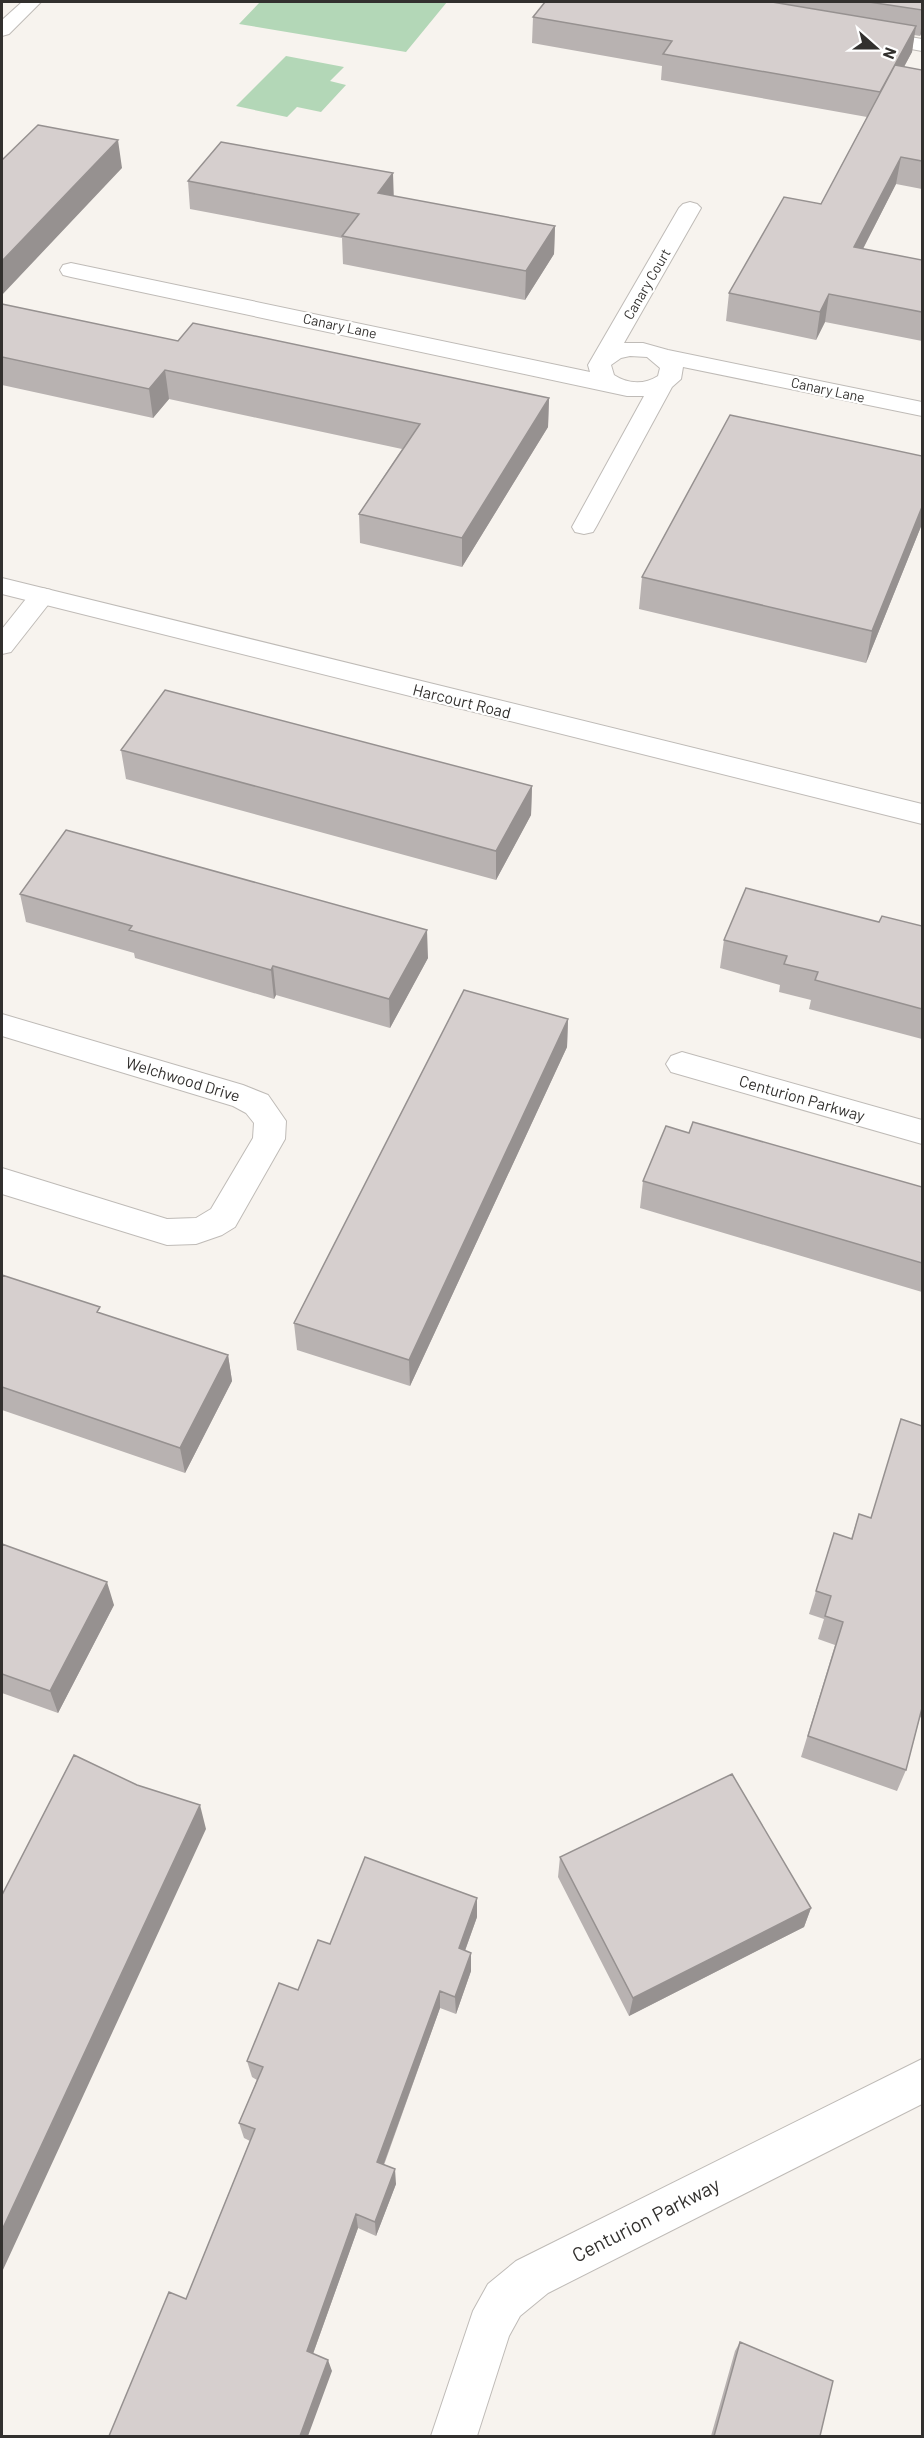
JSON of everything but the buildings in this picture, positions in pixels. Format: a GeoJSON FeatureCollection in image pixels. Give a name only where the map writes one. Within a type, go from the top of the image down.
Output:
{"type":"FeatureCollection","features":[{"type":"Feature","properties":{"kind":"street"},"geometry":{"type":"LineString","coordinates":[[2,30],[32,2]]}},
{"type":"Feature","properties":{"kind":"street"},"geometry":{"type":"LineString","coordinates":[[853,33],[922,45]]}},
{"type":"Feature","properties":{"kind":"street","name":"Canary Court"},"geometry":{"type":"LineString","coordinates":[[603,359],[690,208]]}},
{"type":"Feature","properties":{"kind":"street","name":"Canary Lane"},"geometry":{"type":"LineString","coordinates":[[71,270],[636,390],[663,383]]}},
{"type":"Feature","properties":{"kind":"street","name":"Canary Lane"},"geometry":{"type":"LineString","coordinates":[[603,359],[619,350],[642,349],[663,356],[922,409]]}},
{"type":"Feature","properties":{"kind":"street"},"geometry":{"type":"LineString","coordinates":[[584,527],[663,383],[672,374],[672,368],[663,356]]}},
{"type":"Feature","properties":{"kind":"street"},"geometry":{"type":"LineString","coordinates":[[603,359],[599,372],[609,383]]}},
{"type":"Feature","properties":{"kind":"street","name":"Harcourt Road"},"geometry":{"type":"LineString","coordinates":[[2,586],[922,814]]}},
{"type":"Feature","properties":{"kind":"street"},"geometry":{"type":"LineString","coordinates":[[2,646],[42,596]]}},
{"type":"Feature","properties":{"kind":"street","name":"Welchwood Drive"},"geometry":{"type":"LineString","coordinates":[[2,1025],[243,1097],[257,1104],[270,1121],[269,1139],[223,1218],[213,1226],[190,1233],[167,1232],[2,1181]]}},
{"type":"Feature","properties":{"kind":"street","name":"Centurion Parkway"},"geometry":{"type":"LineString","coordinates":[[682,1064],[922,1132]]}},
{"type":"Feature","properties":{"kind":"street","name":"Centurion Parkway"},"geometry":{"type":"LineString","coordinates":[[454,2436],[489,2326],[504,2300],[532,2277],[922,2081]]}},
{"type":"Feature","properties":{"kind":"green space"},"geometry":{"type":"Polygon","coordinates":[[[260,2],[447,2],[406,52],[239,24],[260,2]]]}},
{"type":"Feature","properties":{"kind":"green space"},"geometry":{"type":"Polygon","coordinates":[[[286,56],[344,67],[330,81],[346,85],[321,112],[297,107],[287,117],[236,106],[286,56]]]}}]}
